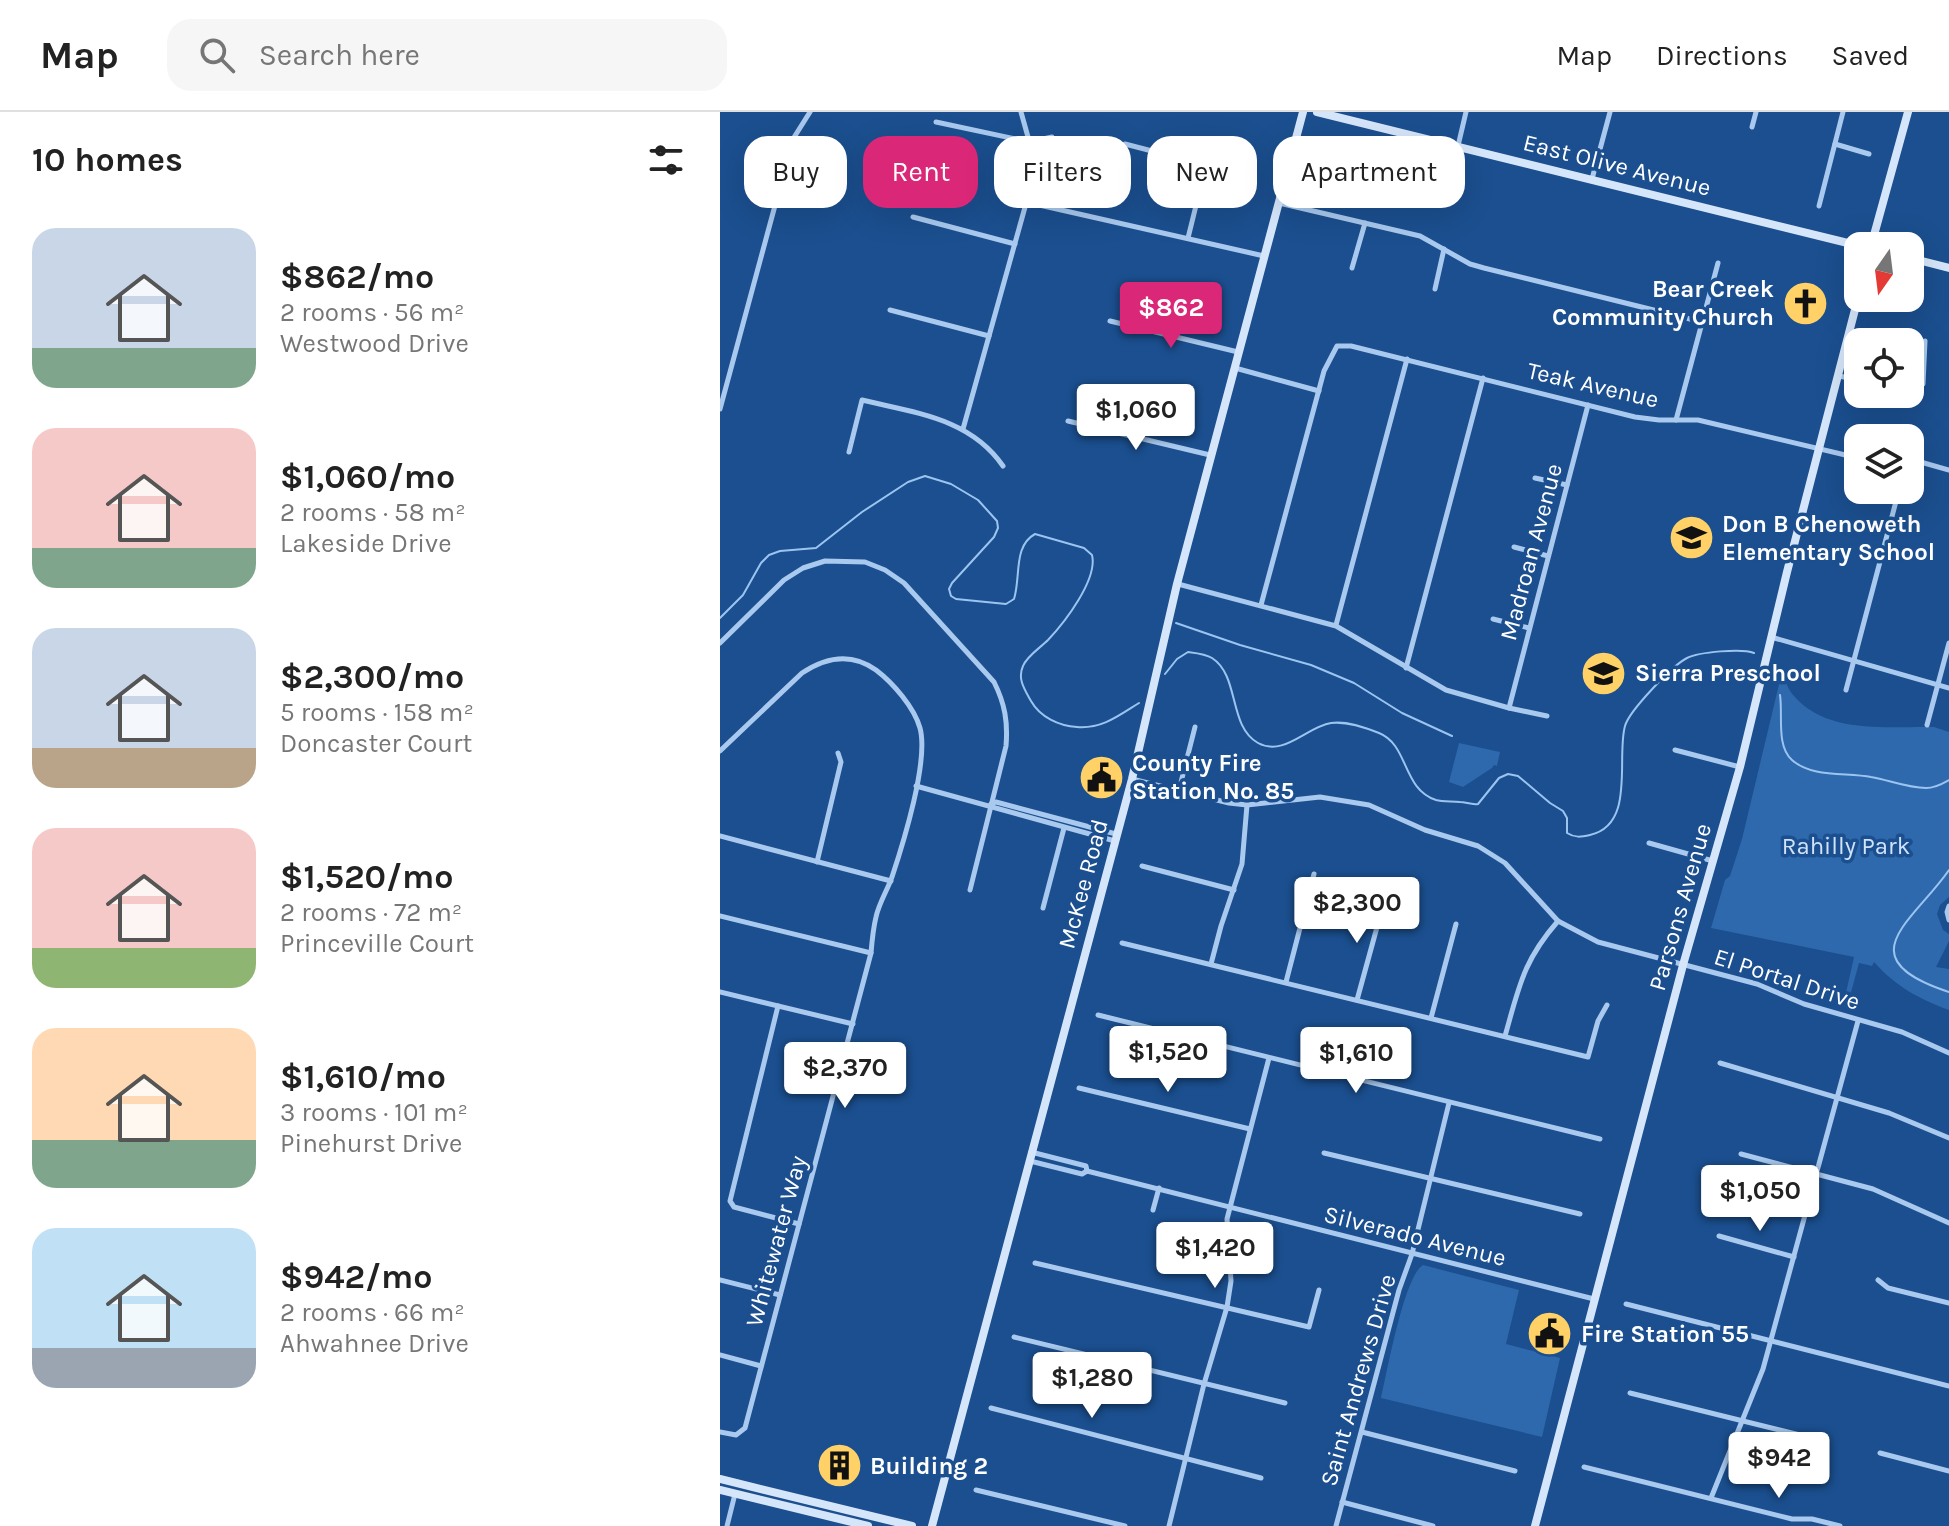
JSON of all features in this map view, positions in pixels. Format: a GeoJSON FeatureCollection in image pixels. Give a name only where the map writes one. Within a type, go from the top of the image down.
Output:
{"type":"FeatureCollection","features":[{"type":"Feature","properties":{"kind":"street"},"geometry":{"type":"LineString","coordinates":[[720,409],[793,139],[810,112]]}},
{"type":"Feature","properties":{"kind":"street"},"geometry":{"type":"LineString","coordinates":[[1021,112],[1028,136]]}},
{"type":"Feature","properties":{"kind":"street","name":"McKee Road"},"geometry":{"type":"LineString","coordinates":[[1297,136],[1303,112]]}},
{"type":"Feature","properties":{"kind":"street","name":"East Olive Avenue"},"geometry":{"type":"LineString","coordinates":[[1317,112],[1417,136]]}},
{"type":"Feature","properties":{"kind":"street"},"geometry":{"type":"LineString","coordinates":[[1460,136],[1466,112]]}},
{"type":"Feature","properties":{"kind":"street"},"geometry":{"type":"LineString","coordinates":[[1592,179],[1610,112]]}},
{"type":"Feature","properties":{"kind":"street"},"geometry":{"type":"LineString","coordinates":[[1752,127],[1756,112]]}},
{"type":"Feature","properties":{"kind":"street"},"geometry":{"type":"LineString","coordinates":[[1819,206],[1843,112]]}},
{"type":"Feature","properties":{"kind":"street"},"geometry":{"type":"LineString","coordinates":[[1875,232],[1908,112]]}},
{"type":"Feature","properties":{"kind":"street"},"geometry":{"type":"LineString","coordinates":[[936,122],[1002,136]]}},
{"type":"Feature","properties":{"kind":"street"},"geometry":{"type":"LineString","coordinates":[[1835,144],[1869,154]]}},
{"type":"Feature","properties":{"kind":"street"},"geometry":{"type":"LineString","coordinates":[[1131,146],[1206,165],[1188,238]]}},
{"type":"Feature","properties":{"kind":"street","name":"East Olive Avenue"},"geometry":{"type":"LineString","coordinates":[[1465,148],[1844,242]]}},
{"type":"Feature","properties":{"kind":"street"},"geometry":{"type":"LineString","coordinates":[[963,429],[1024,208]]}},
{"type":"Feature","properties":{"kind":"street"},"geometry":{"type":"LineString","coordinates":[[1053,208],[1264,256]]}},
{"type":"Feature","properties":{"kind":"street","name":"McKee Road"},"geometry":{"type":"LineString","coordinates":[[932,1526],[1132,779],[1177,584],[1278,208]]}},
{"type":"Feature","properties":{"kind":"street"},"geometry":{"type":"LineString","coordinates":[[1300,208],[1420,236],[1470,264],[1484,268],[1702,322]]}},
{"type":"Feature","properties":{"kind":"street"},"geometry":{"type":"LineString","coordinates":[[913,217],[1015,244]]}},
{"type":"Feature","properties":{"kind":"street"},"geometry":{"type":"LineString","coordinates":[[1352,268],[1365,223]]}},
{"type":"Feature","properties":{"kind":"street"},"geometry":{"type":"LineString","coordinates":[[1435,289],[1444,249]]}},
{"type":"Feature","properties":{"kind":"street"},"geometry":{"type":"LineString","coordinates":[[1924,262],[1949,268]]}},
{"type":"Feature","properties":{"kind":"street"},"geometry":{"type":"LineString","coordinates":[[1676,420],[1718,263]]}},
{"type":"Feature","properties":{"kind":"street"},"geometry":{"type":"LineString","coordinates":[[890,310],[989,336]]}},
{"type":"Feature","properties":{"kind":"street","name":"Parsons Avenue"},"geometry":{"type":"LineString","coordinates":[[1535,1526],[1683,965],[1740,767],[1855,312]]}},
{"type":"Feature","properties":{"kind":"street"},"geometry":{"type":"LineString","coordinates":[[1110,321],[1238,352]]}},
{"type":"Feature","properties":{"kind":"street"},"geometry":{"type":"LineString","coordinates":[[1924,362],[1925,341]]}},
{"type":"Feature","properties":{"kind":"street","name":"Teak Avenue"},"geometry":{"type":"LineString","coordinates":[[1319,391],[1328,360],[1337,346],[1351,346],[1647,419],[1698,420],[1844,455]]}},
{"type":"Feature","properties":{"kind":"street"},"geometry":{"type":"LineString","coordinates":[[1336,626],[1407,359]]}},
{"type":"Feature","properties":{"kind":"street"},"geometry":{"type":"LineString","coordinates":[[1234,368],[1319,391],[1261,605]]}},
{"type":"Feature","properties":{"kind":"street"},"geometry":{"type":"LineString","coordinates":[[1839,376],[1844,377]]}},
{"type":"Feature","properties":{"kind":"street"},"geometry":{"type":"LineString","coordinates":[[1406,668],[1483,378]]}},
{"type":"Feature","properties":{"kind":"street"},"geometry":{"type":"LineString","coordinates":[[849,452],[862,400],[963,429],[980,439],[1003,466]]}},
{"type":"Feature","properties":{"kind":"street","name":"Madroan Avenue"},"geometry":{"type":"LineString","coordinates":[[1509,708],[1588,405]]}},
{"type":"Feature","properties":{"kind":"street"},"geometry":{"type":"LineString","coordinates":[[1068,421],[1210,455]]}},
{"type":"Feature","properties":{"kind":"street"},"geometry":{"type":"LineString","coordinates":[[1924,463],[1949,470]]}},
{"type":"Feature","properties":{"kind":"street"},"geometry":{"type":"LineString","coordinates":[[1535,478],[1567,485]]}},
{"type":"Feature","properties":{"kind":"street"},"geometry":{"type":"LineString","coordinates":[[1846,690],[1895,504]]}},
{"type":"Feature","properties":{"kind":"street"},"geometry":{"type":"LineString","coordinates":[[1514,547],[1548,556]]}},
{"type":"Feature","properties":{"kind":"street"},"geometry":{"type":"LineString","coordinates":[[720,643],[784,580],[803,568],[825,561],[865,562],[885,570],[904,583],[994,682],[1003,700],[1008,726],[1006,746],[970,890]]}},
{"type":"Feature","properties":{"kind":"street"},"geometry":{"type":"LineString","coordinates":[[1177,584],[1336,626],[1432,684],[1461,696],[1547,716]]}},
{"type":"Feature","properties":{"kind":"street"},"geometry":{"type":"LineString","coordinates":[[1493,619],[1529,628]]}},
{"type":"Feature","properties":{"kind":"street"},"geometry":{"type":"LineString","coordinates":[[1771,637],[1949,688]]}},
{"type":"Feature","properties":{"kind":"street"},"geometry":{"type":"LineString","coordinates":[[1927,725],[1949,643]]}},
{"type":"Feature","properties":{"kind":"street","name":"Whitewater Way"},"geometry":{"type":"LineString","coordinates":[[720,751],[802,673],[833,658],[845,658],[870,666],[883,676],[910,708],[920,727],[921,760],[916,786],[891,881],[876,918],[871,953],[853,1024],[745,1428],[736,1435],[720,1432]]}},
{"type":"Feature","properties":{"kind":"street"},"geometry":{"type":"LineString","coordinates":[[1179,790],[1195,727]]}},
{"type":"Feature","properties":{"kind":"street"},"geometry":{"type":"LineString","coordinates":[[1675,750],[1740,767]]}},
{"type":"Feature","properties":{"kind":"street"},"geometry":{"type":"LineString","coordinates":[[817,862],[841,762],[838,753]]}},
{"type":"Feature","properties":{"kind":"street","name":"El Portal Drive"},"geometry":{"type":"LineString","coordinates":[[1132,779],[1247,805],[1320,797],[1369,805],[1425,830],[1478,846],[1505,863],[1558,921],[1598,942],[1757,984],[1804,1004],[1902,1032],[1949,1053]]}},
{"type":"Feature","properties":{"kind":"street"},"geometry":{"type":"LineString","coordinates":[[916,786],[990,805],[994,809],[1116,838]]}},
{"type":"Feature","properties":{"kind":"street"},"geometry":{"type":"LineString","coordinates":[[1211,964],[1242,864],[1247,805]]}},
{"type":"Feature","properties":{"kind":"street"},"geometry":{"type":"LineString","coordinates":[[1043,908],[1064,824]]}},
{"type":"Feature","properties":{"kind":"street"},"geometry":{"type":"LineString","coordinates":[[720,836],[891,881]]}},
{"type":"Feature","properties":{"kind":"street"},"geometry":{"type":"LineString","coordinates":[[1649,843],[1714,861]]}},
{"type":"Feature","properties":{"kind":"street"},"geometry":{"type":"LineString","coordinates":[[1142,866],[1234,890]]}},
{"type":"Feature","properties":{"kind":"street"},"geometry":{"type":"LineString","coordinates":[[1286,982],[1314,874]]}},
{"type":"Feature","properties":{"kind":"street"},"geometry":{"type":"LineString","coordinates":[[1357,1000],[1385,898]]}},
{"type":"Feature","properties":{"kind":"street"},"geometry":{"type":"LineString","coordinates":[[1949,906],[1949,920]]}},
{"type":"Feature","properties":{"kind":"street"},"geometry":{"type":"LineString","coordinates":[[720,916],[871,953]]}},
{"type":"Feature","properties":{"kind":"street"},"geometry":{"type":"LineString","coordinates":[[1505,1036],[1531,954],[1558,921]]}},
{"type":"Feature","properties":{"kind":"street"},"geometry":{"type":"LineString","coordinates":[[1431,1018],[1456,924]]}},
{"type":"Feature","properties":{"kind":"street"},"geometry":{"type":"LineString","coordinates":[[1122,943],[1588,1057],[1598,1021],[1607,1005]]}},
{"type":"Feature","properties":{"kind":"street"},"geometry":{"type":"LineString","coordinates":[[720,992],[853,1024]]}},
{"type":"Feature","properties":{"kind":"street"},"geometry":{"type":"LineString","coordinates":[[778,1006],[730,1201],[734,1207],[799,1224]]}},
{"type":"Feature","properties":{"kind":"street"},"geometry":{"type":"LineString","coordinates":[[1098,1015],[1600,1139]]}},
{"type":"Feature","properties":{"kind":"street"},"geometry":{"type":"LineString","coordinates":[[1711,1498],[1761,1376],[1858,1021]]}},
{"type":"Feature","properties":{"kind":"street"},"geometry":{"type":"LineString","coordinates":[[1169,1526],[1204,1384],[1227,1307],[1231,1281],[1227,1236],[1230,1208],[1269,1058]]}},
{"type":"Feature","properties":{"kind":"street"},"geometry":{"type":"LineString","coordinates":[[1720,1063],[1889,1113],[1949,1138]]}},
{"type":"Feature","properties":{"kind":"street"},"geometry":{"type":"LineString","coordinates":[[1079,1088],[1250,1129]]}},
{"type":"Feature","properties":{"kind":"street","name":"Saint Andrews Drive"},"geometry":{"type":"LineString","coordinates":[[1336,1526],[1399,1290],[1412,1254],[1449,1103]]}},
{"type":"Feature","properties":{"kind":"street"},"geometry":{"type":"LineString","coordinates":[[1324,1153],[1580,1214]]}},
{"type":"Feature","properties":{"kind":"street"},"geometry":{"type":"LineString","coordinates":[[1741,1154],[1873,1189],[1949,1223]]}},
{"type":"Feature","properties":{"kind":"street","name":"Silverado Avenue"},"geometry":{"type":"LineString","coordinates":[[1030,1157],[1086,1166],[1087,1171],[1595,1299]]}},
{"type":"Feature","properties":{"kind":"street"},"geometry":{"type":"LineString","coordinates":[[1153,1210],[1159,1188]]}},
{"type":"Feature","properties":{"kind":"street"},"geometry":{"type":"LineString","coordinates":[[1719,1236],[1794,1257]]}},
{"type":"Feature","properties":{"kind":"street"},"geometry":{"type":"LineString","coordinates":[[1035,1263],[1309,1327],[1319,1290]]}},
{"type":"Feature","properties":{"kind":"street"},"geometry":{"type":"LineString","coordinates":[[720,1280],[780,1295]]}},
{"type":"Feature","properties":{"kind":"street"},"geometry":{"type":"LineString","coordinates":[[1878,1280],[1888,1288],[1949,1303]]}},
{"type":"Feature","properties":{"kind":"street"},"geometry":{"type":"LineString","coordinates":[[1626,1304],[1949,1386]]}},
{"type":"Feature","properties":{"kind":"street"},"geometry":{"type":"LineString","coordinates":[[1014,1337],[1285,1403]]}},
{"type":"Feature","properties":{"kind":"street"},"geometry":{"type":"LineString","coordinates":[[720,1355],[761,1366]]}},
{"type":"Feature","properties":{"kind":"street"},"geometry":{"type":"LineString","coordinates":[[1630,1393],[1804,1436]]}},
{"type":"Feature","properties":{"kind":"street"},"geometry":{"type":"LineString","coordinates":[[991,1408],[1261,1478]]}},
{"type":"Feature","properties":{"kind":"street"},"geometry":{"type":"LineString","coordinates":[[1362,1432],[1515,1471]]}},
{"type":"Feature","properties":{"kind":"street"},"geometry":{"type":"LineString","coordinates":[[1880,1453],[1949,1471]]}},
{"type":"Feature","properties":{"kind":"street"},"geometry":{"type":"LineString","coordinates":[[1584,1467],[1792,1519],[1812,1519],[1840,1526]]}},
{"type":"Feature","properties":{"kind":"street"},"geometry":{"type":"LineString","coordinates":[[720,1479],[912,1526]]}},
{"type":"Feature","properties":{"kind":"street"},"geometry":{"type":"LineString","coordinates":[[720,1490],[868,1526]]}},
{"type":"Feature","properties":{"kind":"street"},"geometry":{"type":"LineString","coordinates":[[727,1526],[737,1490],[784,1501],[795,1498]]}},
{"type":"Feature","properties":{"kind":"street"},"geometry":{"type":"LineString","coordinates":[[976,1490],[1125,1526]]}},
{"type":"Feature","properties":{"kind":"street"},"geometry":{"type":"LineString","coordinates":[[1342,1502],[1433,1526]]}},
{"type":"Feature","properties":{"kind":"green space","name":"Rahilly Park"},"geometry":{"type":"Polygon","coordinates":[[[1782,672],[1793,695],[1823,717],[1859,726],[1934,727],[1949,732],[1949,897],[1940,905],[1937,914],[1943,930],[1949,934],[1949,941],[1936,967],[1949,969],[1949,1010],[1908,991],[1874,962],[1872,966],[1859,963],[1847,1007],[1843,1006],[1854,957],[1711,928],[1725,880],[1730,876],[1742,839],[1782,672]]]}},
{"type":"Feature","properties":{"kind":"green space"},"geometry":{"type":"Polygon","coordinates":[[[1459,743],[1500,752],[1497,766],[1494,765],[1463,787],[1449,782],[1459,743]]]}},
{"type":"Feature","properties":{"kind":"green space"},"geometry":{"type":"Polygon","coordinates":[[[1423,1265],[1519,1290],[1506,1344],[1560,1358],[1542,1437],[1381,1398],[1403,1305],[1416,1273],[1423,1265]]]}},
{"type":"Feature","properties":{"kind":"waterway"},"geometry":{"type":"LineString","coordinates":[[720,618],[743,595],[769,555],[816,548],[862,512],[908,482],[925,476],[951,484],[978,500],[997,521],[994,537],[952,583],[949,589],[956,599],[1006,604],[1014,599],[1023,546],[1035,534],[1084,548],[1092,555],[1090,576],[1079,600],[1048,640],[1027,659],[1021,671],[1024,689],[1039,712],[1063,725],[1086,727],[1110,721],[1139,703]]}},
{"type":"Feature","properties":{"kind":"waterway"},"geometry":{"type":"LineString","coordinates":[[1176,623],[1311,665],[1354,683],[1402,713],[1452,736]]}},
{"type":"Feature","properties":{"kind":"waterway"},"geometry":{"type":"LineString","coordinates":[[1165,674],[1177,659],[1188,652],[1212,658],[1227,676],[1242,725],[1258,743],[1268,746],[1286,744],[1331,723],[1349,724],[1379,733],[1396,747],[1417,787],[1436,800],[1478,804],[1499,778],[1508,774],[1518,776],[1563,811],[1567,818],[1567,833],[1581,837],[1604,829],[1614,818],[1621,788],[1625,726],[1652,689],[1687,658],[1710,652],[1754,653]]}},
{"type":"Feature","properties":{"kind":"waterway"},"geometry":{"type":"LineString","coordinates":[[1780,695],[1784,747],[1800,766],[1819,772],[1871,777],[1919,788],[1949,780]]}},
{"type":"Feature","properties":{"kind":"waterway"},"geometry":{"type":"LineString","coordinates":[[1949,870],[1906,923],[1896,938],[1894,952],[1900,966],[1918,979],[1949,992]]}},
{"type":"Feature","properties":{"kind":"place","name":"Bear Creek Community Church"},"geometry":{"type":"Point","coordinates":[1805,303]}},
{"type":"Feature","properties":{"kind":"place","name":"Don B Chenoweth Elementary School"},"geometry":{"type":"Point","coordinates":[1691,538]}},
{"type":"Feature","properties":{"kind":"place","name":"Sierra Preschool"},"geometry":{"type":"Point","coordinates":[1604,673]}},
{"type":"Feature","properties":{"kind":"place","name":"County Fire Station No. 85"},"geometry":{"type":"Point","coordinates":[1101,777]}},
{"type":"Feature","properties":{"kind":"place","name":"Fire Station 55"},"geometry":{"type":"Point","coordinates":[1550,1334]}},
{"type":"Feature","properties":{"kind":"place","name":"Building 2"},"geometry":{"type":"Point","coordinates":[839,1466]}}]}
